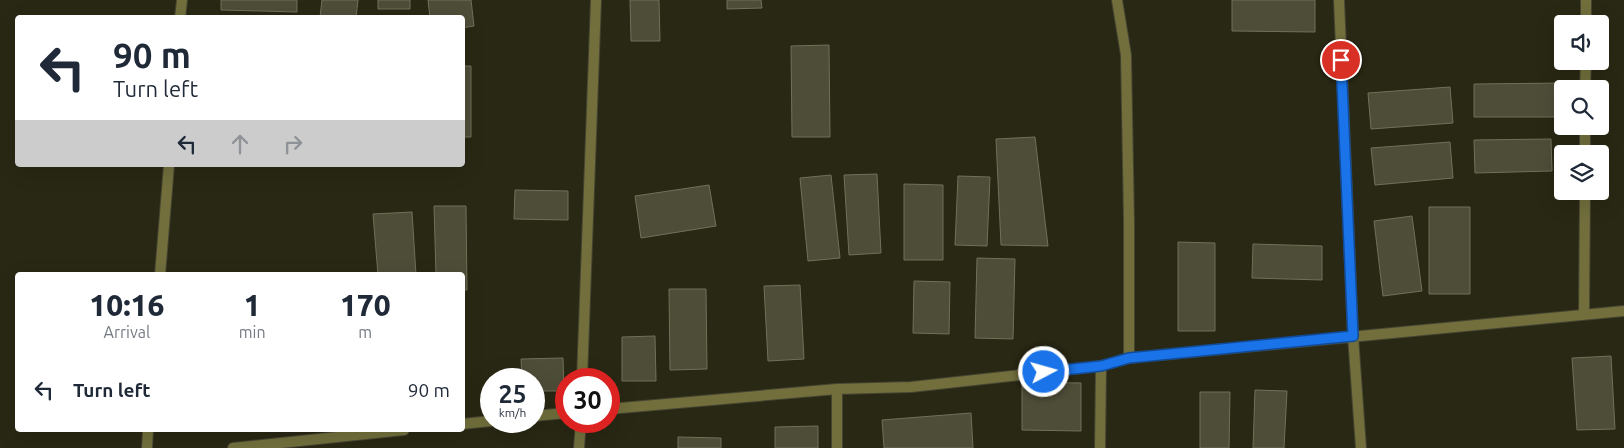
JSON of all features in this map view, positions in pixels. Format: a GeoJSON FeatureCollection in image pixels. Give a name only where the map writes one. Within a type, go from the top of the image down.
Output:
{"type":"FeatureCollection","features":[{"type":"Feature","properties":{"kind":"street"},"geometry":{"type":"LineString","coordinates":[[180,15],[182,0]]}},
{"type":"Feature","properties":{"kind":"street"},"geometry":{"type":"LineString","coordinates":[[582,368],[596,0]]}},
{"type":"Feature","properties":{"kind":"street"},"geometry":{"type":"LineString","coordinates":[[1117,0],[1126,55],[1130,222],[1129,358]]}},
{"type":"Feature","properties":{"kind":"street"},"geometry":{"type":"LineString","coordinates":[[1339,0],[1353,336],[1361,448]]}},
{"type":"Feature","properties":{"kind":"street"},"geometry":{"type":"LineString","coordinates":[[1586,0],[1586,15]]}},
{"type":"Feature","properties":{"kind":"street"},"geometry":{"type":"LineString","coordinates":[[160,272],[169,167]]}},
{"type":"Feature","properties":{"kind":"street"},"geometry":{"type":"LineString","coordinates":[[1584,314],[1585,200]]}},
{"type":"Feature","properties":{"kind":"street"},"geometry":{"type":"LineString","coordinates":[[620,408],[837,389],[911,387],[1101,366],[1129,358],[1624,311]]}},
{"type":"Feature","properties":{"kind":"street"},"geometry":{"type":"LineString","coordinates":[[1100,448],[1101,366]]}},
{"type":"Feature","properties":{"kind":"street"},"geometry":{"type":"LineString","coordinates":[[836,448],[837,389]]}},
{"type":"Feature","properties":{"kind":"street"},"geometry":{"type":"LineString","coordinates":[[465,424],[480,422]]}},
{"type":"Feature","properties":{"kind":"street"},"geometry":{"type":"LineString","coordinates":[[147,448],[148,432]]}},
{"type":"Feature","properties":{"kind":"street"},"geometry":{"type":"LineString","coordinates":[[234,448],[385,432]]}},
{"type":"Feature","properties":{"kind":"street"},"geometry":{"type":"LineString","coordinates":[[579,448],[580,433]]}},
{"type":"Feature","properties":{"kind":"building"},"geometry":{"type":"Polygon","coordinates":[[[221,0],[297,0],[297,12],[221,10],[221,0]]]}},
{"type":"Feature","properties":{"kind":"building"},"geometry":{"type":"Polygon","coordinates":[[[322,0],[358,0],[356,15],[320,15],[322,0]]]}},
{"type":"Feature","properties":{"kind":"building"},"geometry":{"type":"Polygon","coordinates":[[[378,0],[410,0],[410,9],[378,9],[378,0]]]}},
{"type":"Feature","properties":{"kind":"building"},"geometry":{"type":"Polygon","coordinates":[[[428,0],[471,0],[474,26],[465,28],[465,15],[430,15],[428,0]]]}},
{"type":"Feature","properties":{"kind":"building"},"geometry":{"type":"Polygon","coordinates":[[[630,0],[659,0],[660,41],[631,41],[630,0]]]}},
{"type":"Feature","properties":{"kind":"building"},"geometry":{"type":"Polygon","coordinates":[[[727,0],[761,0],[762,8],[727,9],[727,0]]]}},
{"type":"Feature","properties":{"kind":"building"},"geometry":{"type":"Polygon","coordinates":[[[1232,0],[1315,0],[1315,32],[1232,31],[1232,0]]]}},
{"type":"Feature","properties":{"kind":"building"},"geometry":{"type":"Polygon","coordinates":[[[829,45],[830,137],[792,137],[791,46],[829,45]]]}},
{"type":"Feature","properties":{"kind":"building"},"geometry":{"type":"Polygon","coordinates":[[[465,66],[471,66],[471,137],[465,137],[465,66]]]}},
{"type":"Feature","properties":{"kind":"building"},"geometry":{"type":"Polygon","coordinates":[[[1554,83],[1554,117],[1474,117],[1474,84],[1554,83]]]}},
{"type":"Feature","properties":{"kind":"building"},"geometry":{"type":"Polygon","coordinates":[[[1450,87],[1453,123],[1371,129],[1368,93],[1450,87]]]}},
{"type":"Feature","properties":{"kind":"building"},"geometry":{"type":"Polygon","coordinates":[[[1035,137],[1048,246],[1001,245],[996,139],[1035,137]]]}},
{"type":"Feature","properties":{"kind":"building"},"geometry":{"type":"Polygon","coordinates":[[[1551,139],[1552,171],[1475,173],[1474,140],[1551,139]]]}},
{"type":"Feature","properties":{"kind":"building"},"geometry":{"type":"Polygon","coordinates":[[[1450,142],[1453,178],[1375,185],[1371,148],[1450,142]]]}},
{"type":"Feature","properties":{"kind":"building"},"geometry":{"type":"Polygon","coordinates":[[[877,174],[881,253],[849,255],[844,175],[877,174]]]}},
{"type":"Feature","properties":{"kind":"building"},"geometry":{"type":"Polygon","coordinates":[[[831,175],[840,258],[808,261],[800,178],[831,175]]]}},
{"type":"Feature","properties":{"kind":"building"},"geometry":{"type":"Polygon","coordinates":[[[958,176],[990,177],[987,246],[955,245],[958,176]]]}},
{"type":"Feature","properties":{"kind":"building"},"geometry":{"type":"Polygon","coordinates":[[[904,184],[943,185],[943,260],[904,260],[904,184]]]}},
{"type":"Feature","properties":{"kind":"building"},"geometry":{"type":"Polygon","coordinates":[[[709,185],[716,226],[641,238],[635,196],[709,185]]]}},
{"type":"Feature","properties":{"kind":"building"},"geometry":{"type":"Polygon","coordinates":[[[515,190],[568,191],[568,220],[514,219],[515,190]]]}},
{"type":"Feature","properties":{"kind":"building"},"geometry":{"type":"Polygon","coordinates":[[[434,206],[466,206],[467,290],[465,290],[465,272],[436,272],[434,206]]]}},
{"type":"Feature","properties":{"kind":"building"},"geometry":{"type":"Polygon","coordinates":[[[1429,207],[1470,207],[1470,294],[1429,294],[1429,207]]]}},
{"type":"Feature","properties":{"kind":"building"},"geometry":{"type":"Polygon","coordinates":[[[412,212],[416,272],[378,272],[373,214],[412,212]]]}},
{"type":"Feature","properties":{"kind":"building"},"geometry":{"type":"Polygon","coordinates":[[[1412,216],[1422,291],[1383,296],[1374,221],[1412,216]]]}},
{"type":"Feature","properties":{"kind":"building"},"geometry":{"type":"Polygon","coordinates":[[[1178,242],[1215,243],[1215,331],[1178,331],[1178,242]]]}},
{"type":"Feature","properties":{"kind":"building"},"geometry":{"type":"Polygon","coordinates":[[[1253,244],[1322,246],[1322,280],[1252,278],[1253,244]]]}},
{"type":"Feature","properties":{"kind":"building"},"geometry":{"type":"Polygon","coordinates":[[[977,258],[1015,259],[1013,339],[975,338],[977,258]]]}},
{"type":"Feature","properties":{"kind":"building"},"geometry":{"type":"Polygon","coordinates":[[[914,281],[950,282],[949,334],[913,333],[914,281]]]}},
{"type":"Feature","properties":{"kind":"building"},"geometry":{"type":"Polygon","coordinates":[[[800,285],[804,359],[768,361],[764,286],[800,285]]]}},
{"type":"Feature","properties":{"kind":"building"},"geometry":{"type":"Polygon","coordinates":[[[669,289],[706,289],[707,369],[670,370],[669,289]]]}},
{"type":"Feature","properties":{"kind":"building"},"geometry":{"type":"Polygon","coordinates":[[[655,336],[656,381],[622,381],[622,337],[655,336]]]}},
{"type":"Feature","properties":{"kind":"building"},"geometry":{"type":"Polygon","coordinates":[[[1611,356],[1615,429],[1577,430],[1572,358],[1611,356]]]}},
{"type":"Feature","properties":{"kind":"building"},"geometry":{"type":"Polygon","coordinates":[[[563,358],[563,368],[555,368],[555,391],[545,391],[545,368],[521,368],[521,359],[563,358]]]}},
{"type":"Feature","properties":{"kind":"building"},"geometry":{"type":"Polygon","coordinates":[[[1022,382],[1081,383],[1081,431],[1022,430],[1022,382]]]}},
{"type":"Feature","properties":{"kind":"building"},"geometry":{"type":"Polygon","coordinates":[[[1255,390],[1287,391],[1284,448],[1253,448],[1255,390]]]}},
{"type":"Feature","properties":{"kind":"building"},"geometry":{"type":"Polygon","coordinates":[[[1200,392],[1230,392],[1229,448],[1200,448],[1200,392]]]}},
{"type":"Feature","properties":{"kind":"building"},"geometry":{"type":"Polygon","coordinates":[[[971,413],[973,448],[884,448],[882,420],[971,413]]]}},
{"type":"Feature","properties":{"kind":"building"},"geometry":{"type":"Polygon","coordinates":[[[818,426],[818,448],[775,448],[775,427],[818,426]]]}},
{"type":"Feature","properties":{"kind":"building"},"geometry":{"type":"Polygon","coordinates":[[[678,437],[721,438],[721,448],[678,448],[678,437]]]}},
{"type":"Feature","properties":{"kind":"route"},"geometry":{"type":"LineString","coordinates":[[1044,372],[1101,366],[1129,358],[1353,336],[1341,60]]}}]}
